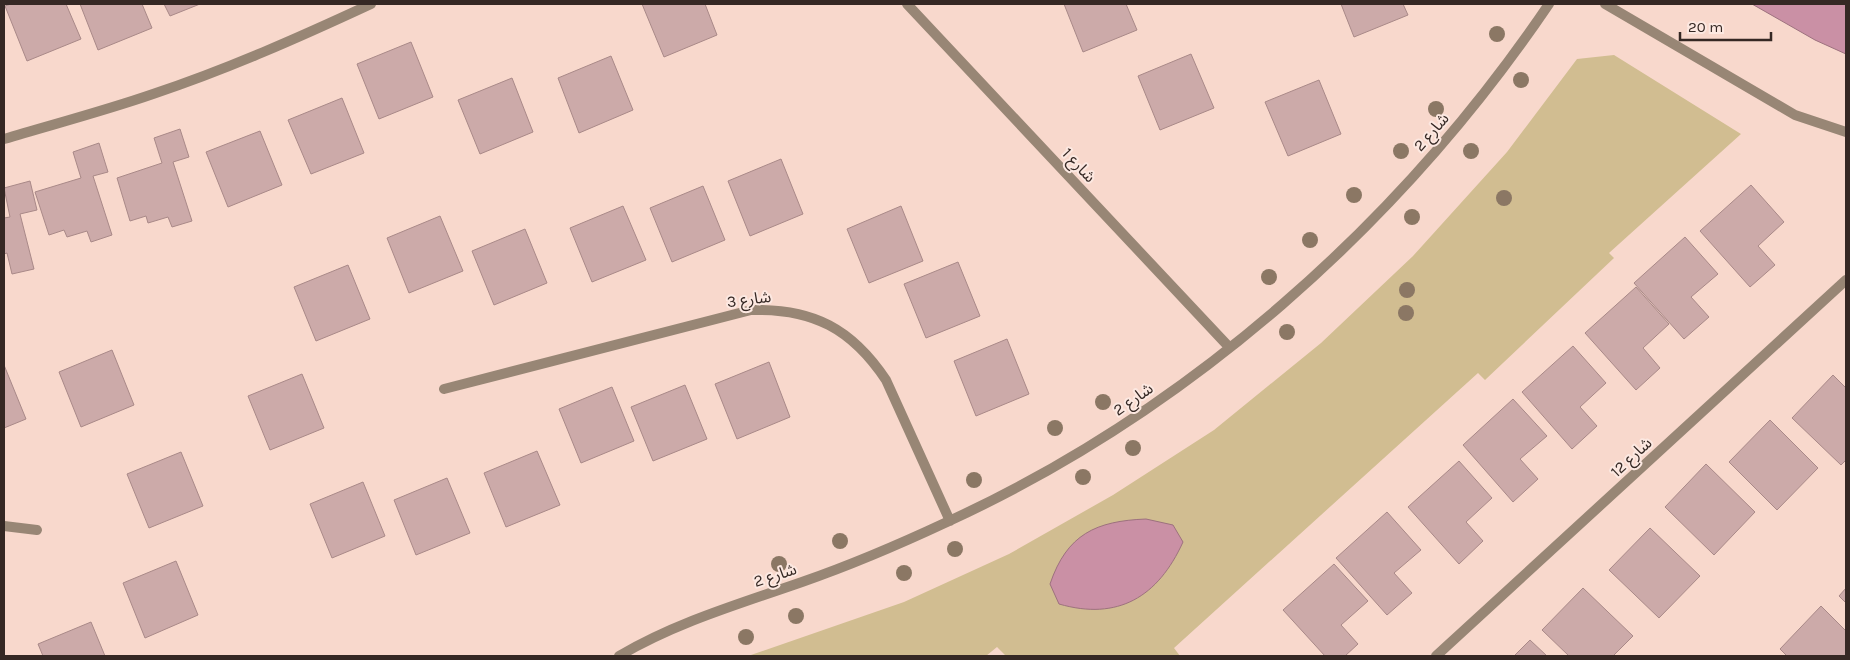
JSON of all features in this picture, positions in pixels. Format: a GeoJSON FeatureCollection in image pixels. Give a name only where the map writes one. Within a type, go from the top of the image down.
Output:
{"type":"FeatureCollection","features":[{"type":"Feature","properties":{"kind":"street"},"geometry":{"type":"LineString","coordinates":[[4,139],[153,94],[198,78],[296,39],[371,4]]}},
{"type":"Feature","properties":{"kind":"street","name":"شارع 1"},"geometry":{"type":"LineString","coordinates":[[907,4],[1230,347]]}},
{"type":"Feature","properties":{"kind":"street","name":"شارع 2"},"geometry":{"type":"LineString","coordinates":[[619,656],[667,631],[708,613],[853,563],[950,521],[1011,491],[1068,459],[1124,424],[1230,347],[1324,266],[1412,178],[1493,82],[1548,4]]}},
{"type":"Feature","properties":{"kind":"street"},"geometry":{"type":"LineString","coordinates":[[1605,4],[1795,115],[1846,132]]}},
{"type":"Feature","properties":{"kind":"street","name":"شارع 12"},"geometry":{"type":"LineString","coordinates":[[1436,656],[1846,280]]}},
{"type":"Feature","properties":{"kind":"street","name":"شارع 3"},"geometry":{"type":"LineString","coordinates":[[444,389],[728,315],[759,310],[797,312],[819,319],[839,330],[873,360],[886,380],[950,521]]}},
{"type":"Feature","properties":{"kind":"street"},"geometry":{"type":"LineString","coordinates":[[4,526],[37,530]]}},
{"type":"Feature","properties":{"kind":"shaded area"},"geometry":{"type":"Polygon","coordinates":[[[1752,4],[1846,4],[1846,54],[1815,40],[1752,4]]]}},
{"type":"Feature","properties":{"kind":"shaded area"},"geometry":{"type":"Polygon","coordinates":[[[1614,55],[1741,134],[1609,253],[1614,258],[1485,380],[1478,373],[1174,648],[1180,656],[1006,656],[997,647],[986,656],[748,656],[904,602],[1009,554],[1113,495],[1214,430],[1321,343],[1413,256],[1507,152],[1577,59],[1614,55]]]}},
{"type":"Feature","properties":{"kind":"shaded area"},"geometry":{"type":"Polygon","coordinates":[[[1146,519],[1173,525],[1183,542],[1173,561],[1148,590],[1134,600],[1118,606],[1100,609],[1059,604],[1050,584],[1065,553],[1075,542],[1098,527],[1128,520],[1146,519]]]}},
{"type":"Feature","properties":{"kind":"building"},"geometry":{"type":"Polygon","coordinates":[[[11,4],[66,4],[81,39],[27,61],[5,6],[11,4]]]}},
{"type":"Feature","properties":{"kind":"building"},"geometry":{"type":"Polygon","coordinates":[[[80,4],[142,4],[152,28],[98,50],[80,4]]]}},
{"type":"Feature","properties":{"kind":"building"},"geometry":{"type":"Polygon","coordinates":[[[164,4],[200,4],[170,16],[164,4]]]}},
{"type":"Feature","properties":{"kind":"building"},"geometry":{"type":"Polygon","coordinates":[[[642,4],[705,4],[717,35],[664,57],[642,4]]]}},
{"type":"Feature","properties":{"kind":"building"},"geometry":{"type":"Polygon","coordinates":[[[1064,4],[1126,4],[1137,30],[1083,52],[1064,4]]]}},
{"type":"Feature","properties":{"kind":"building"},"geometry":{"type":"Polygon","coordinates":[[[1341,4],[1403,4],[1408,15],[1354,37],[1341,4]]]}},
{"type":"Feature","properties":{"kind":"building"},"geometry":{"type":"Polygon","coordinates":[[[411,42],[433,97],[379,119],[357,64],[411,42]]]}},
{"type":"Feature","properties":{"kind":"building"},"geometry":{"type":"Polygon","coordinates":[[[1191,54],[1214,108],[1160,130],[1138,76],[1191,54]]]}},
{"type":"Feature","properties":{"kind":"building"},"geometry":{"type":"Polygon","coordinates":[[[611,56],[633,110],[579,133],[558,78],[611,56]]]}},
{"type":"Feature","properties":{"kind":"building"},"geometry":{"type":"Polygon","coordinates":[[[512,78],[533,132],[480,154],[458,100],[512,78]]]}},
{"type":"Feature","properties":{"kind":"building"},"geometry":{"type":"Polygon","coordinates":[[[1319,80],[1341,134],[1288,156],[1265,102],[1319,80]]]}},
{"type":"Feature","properties":{"kind":"building"},"geometry":{"type":"Polygon","coordinates":[[[342,98],[364,153],[311,174],[288,120],[342,98]]]}},
{"type":"Feature","properties":{"kind":"building"},"geometry":{"type":"Polygon","coordinates":[[[180,129],[189,157],[173,162],[192,221],[172,227],[168,217],[148,223],[146,216],[130,221],[117,178],[162,163],[154,138],[180,129]]]}},
{"type":"Feature","properties":{"kind":"building"},"geometry":{"type":"Polygon","coordinates":[[[260,131],[282,185],[228,207],[206,152],[260,131]]]}},
{"type":"Feature","properties":{"kind":"building"},"geometry":{"type":"Polygon","coordinates":[[[99,143],[108,172],[93,176],[112,235],[91,242],[87,231],[67,237],[64,230],[49,235],[35,192],[81,178],[73,152],[99,143]]]}},
{"type":"Feature","properties":{"kind":"building"},"geometry":{"type":"Polygon","coordinates":[[[781,159],[803,214],[750,236],[728,181],[781,159]]]}},
{"type":"Feature","properties":{"kind":"building"},"geometry":{"type":"Polygon","coordinates":[[[30,181],[37,210],[20,214],[34,269],[12,274],[7,253],[4,254],[4,218],[10,217],[4,188],[30,181]]]}},
{"type":"Feature","properties":{"kind":"building"},"geometry":{"type":"Polygon","coordinates":[[[1751,185],[1784,222],[1758,246],[1775,265],[1750,287],[1700,231],[1751,185]]]}},
{"type":"Feature","properties":{"kind":"building"},"geometry":{"type":"Polygon","coordinates":[[[703,186],[725,240],[672,262],[650,208],[703,186]]]}},
{"type":"Feature","properties":{"kind":"building"},"geometry":{"type":"Polygon","coordinates":[[[623,206],[646,260],[592,282],[570,228],[623,206]]]}},
{"type":"Feature","properties":{"kind":"building"},"geometry":{"type":"Polygon","coordinates":[[[901,206],[923,261],[869,283],[847,229],[901,206]]]}},
{"type":"Feature","properties":{"kind":"building"},"geometry":{"type":"Polygon","coordinates":[[[440,216],[463,271],[409,293],[387,238],[440,216]]]}},
{"type":"Feature","properties":{"kind":"building"},"geometry":{"type":"Polygon","coordinates":[[[525,229],[547,283],[494,305],[472,251],[525,229]]]}},
{"type":"Feature","properties":{"kind":"building"},"geometry":{"type":"Polygon","coordinates":[[[1685,237],[1718,274],[1691,297],[1709,317],[1684,339],[1634,283],[1685,237]]]}},
{"type":"Feature","properties":{"kind":"building"},"geometry":{"type":"Polygon","coordinates":[[[958,262],[980,316],[926,338],[904,284],[958,262]]]}},
{"type":"Feature","properties":{"kind":"building"},"geometry":{"type":"Polygon","coordinates":[[[348,265],[370,319],[316,341],[294,287],[348,265]]]}},
{"type":"Feature","properties":{"kind":"building"},"geometry":{"type":"Polygon","coordinates":[[[1636,287],[1669,324],[1643,348],[1660,368],[1636,390],[1585,333],[1636,287]]]}},
{"type":"Feature","properties":{"kind":"building"},"geometry":{"type":"Polygon","coordinates":[[[1007,339],[1029,394],[976,416],[954,361],[1007,339]]]}},
{"type":"Feature","properties":{"kind":"building"},"geometry":{"type":"Polygon","coordinates":[[[1573,346],[1606,383],[1580,407],[1597,426],[1572,449],[1522,392],[1573,346]]]}},
{"type":"Feature","properties":{"kind":"building"},"geometry":{"type":"Polygon","coordinates":[[[112,350],[134,405],[81,427],[59,372],[112,350]]]}},
{"type":"Feature","properties":{"kind":"building"},"geometry":{"type":"Polygon","coordinates":[[[769,362],[790,417],[737,439],[715,384],[769,362]]]}},
{"type":"Feature","properties":{"kind":"building"},"geometry":{"type":"Polygon","coordinates":[[[4,365],[26,419],[4,428],[4,365]]]}},
{"type":"Feature","properties":{"kind":"building"},"geometry":{"type":"Polygon","coordinates":[[[302,374],[324,428],[270,450],[248,396],[302,374]]]}},
{"type":"Feature","properties":{"kind":"building"},"geometry":{"type":"Polygon","coordinates":[[[1833,375],[1846,388],[1846,460],[1841,465],[1792,418],[1833,375]]]}},
{"type":"Feature","properties":{"kind":"building"},"geometry":{"type":"Polygon","coordinates":[[[685,385],[707,439],[653,461],[631,407],[685,385]]]}},
{"type":"Feature","properties":{"kind":"building"},"geometry":{"type":"Polygon","coordinates":[[[612,387],[634,441],[581,463],[559,409],[612,387]]]}},
{"type":"Feature","properties":{"kind":"building"},"geometry":{"type":"Polygon","coordinates":[[[1513,399],[1547,436],[1520,459],[1538,479],[1513,502],[1463,445],[1513,399]]]}},
{"type":"Feature","properties":{"kind":"building"},"geometry":{"type":"Polygon","coordinates":[[[1770,420],[1818,468],[1777,510],[1729,462],[1770,420]]]}},
{"type":"Feature","properties":{"kind":"building"},"geometry":{"type":"Polygon","coordinates":[[[537,451],[560,505],[506,527],[484,473],[537,451]]]}},
{"type":"Feature","properties":{"kind":"building"},"geometry":{"type":"Polygon","coordinates":[[[181,452],[203,506],[149,528],[127,474],[181,452]]]}},
{"type":"Feature","properties":{"kind":"building"},"geometry":{"type":"Polygon","coordinates":[[[1459,461],[1492,498],[1466,522],[1483,541],[1459,564],[1408,507],[1459,461]]]}},
{"type":"Feature","properties":{"kind":"building"},"geometry":{"type":"Polygon","coordinates":[[[1706,464],[1755,512],[1714,555],[1665,507],[1706,464]]]}},
{"type":"Feature","properties":{"kind":"building"},"geometry":{"type":"Polygon","coordinates":[[[447,478],[470,533],[416,555],[394,500],[447,478]]]}},
{"type":"Feature","properties":{"kind":"building"},"geometry":{"type":"Polygon","coordinates":[[[363,482],[385,536],[332,558],[310,504],[363,482]]]}},
{"type":"Feature","properties":{"kind":"building"},"geometry":{"type":"Polygon","coordinates":[[[1387,512],[1421,550],[1394,573],[1412,593],[1387,615],[1336,558],[1387,512]]]}},
{"type":"Feature","properties":{"kind":"building"},"geometry":{"type":"Polygon","coordinates":[[[1650,528],[1700,576],[1659,618],[1609,570],[1650,528]]]}},
{"type":"Feature","properties":{"kind":"building"},"geometry":{"type":"Polygon","coordinates":[[[176,561],[198,615],[145,638],[123,583],[176,561]]]}},
{"type":"Feature","properties":{"kind":"building"},"geometry":{"type":"Polygon","coordinates":[[[1334,564],[1368,601],[1341,625],[1358,644],[1345,656],[1325,656],[1283,610],[1334,564]]]}},
{"type":"Feature","properties":{"kind":"building"},"geometry":{"type":"Polygon","coordinates":[[[1583,588],[1633,636],[1613,656],[1569,656],[1542,630],[1583,588]]]}},
{"type":"Feature","properties":{"kind":"building"},"geometry":{"type":"Polygon","coordinates":[[[1846,588],[1846,603],[1839,596],[1846,588]]]}},
{"type":"Feature","properties":{"kind":"building"},"geometry":{"type":"Polygon","coordinates":[[[1821,606],[1846,631],[1846,656],[1787,656],[1780,649],[1821,606]]]}},
{"type":"Feature","properties":{"kind":"building"},"geometry":{"type":"Polygon","coordinates":[[[91,622],[105,656],[43,656],[38,644],[91,622]]]}},
{"type":"Feature","properties":{"kind":"building"},"geometry":{"type":"Polygon","coordinates":[[[1530,640],[1547,656],[1514,656],[1530,640]]]}}]}
